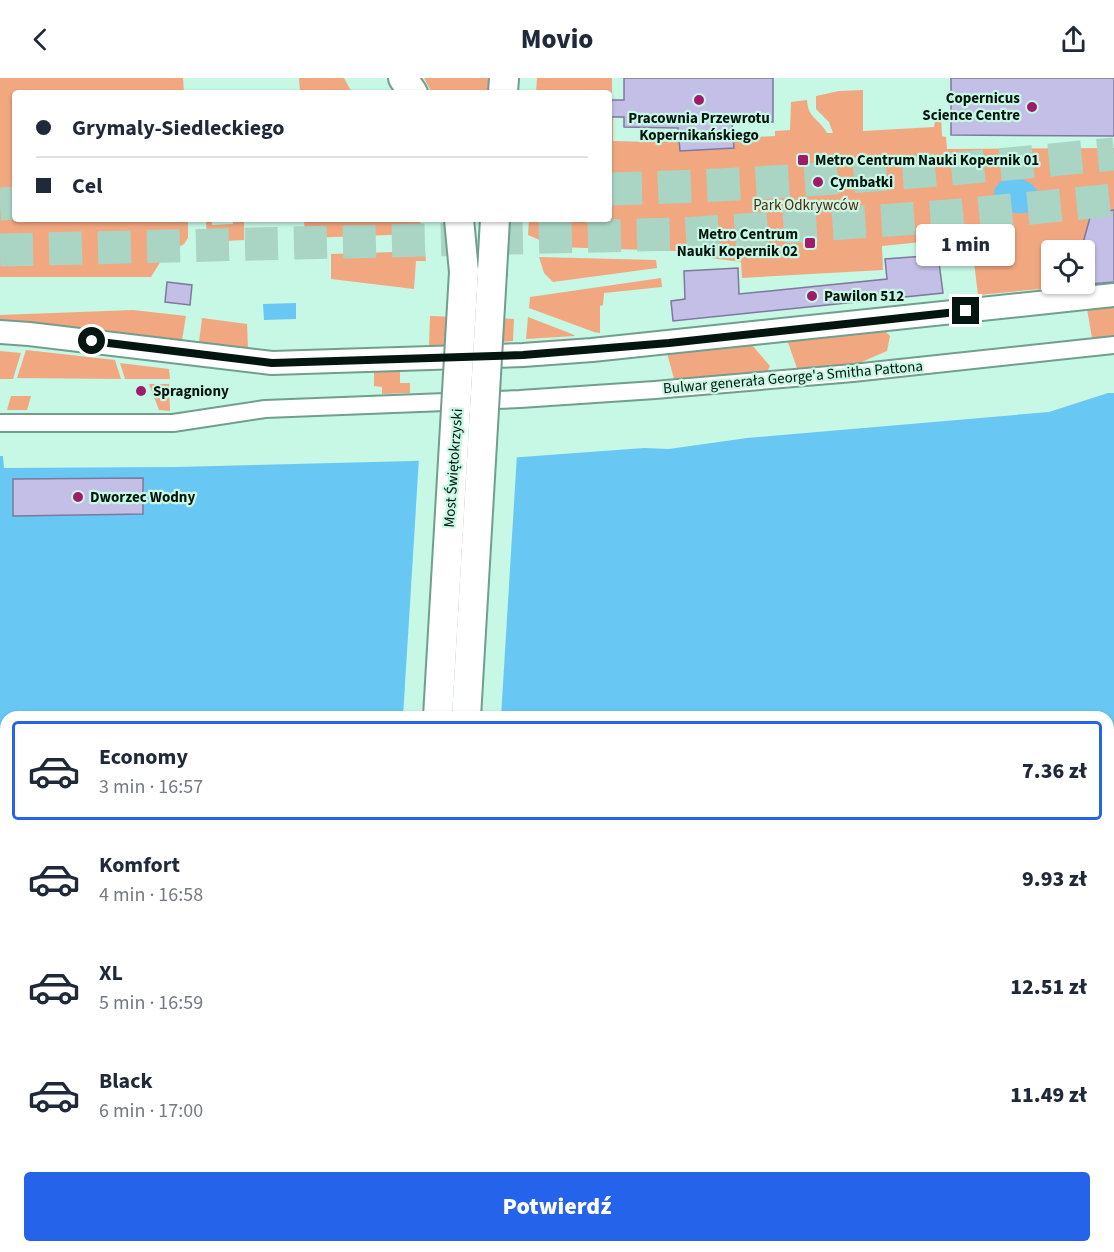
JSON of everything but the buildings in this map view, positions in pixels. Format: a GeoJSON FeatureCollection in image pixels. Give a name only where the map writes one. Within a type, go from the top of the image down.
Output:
{"type":"FeatureCollection","features":[{"type":"Feature","properties":{"kind":"street","name":"Most Świętokrzyski"},"geometry":{"type":"LineString","coordinates":[[460,222],[478,272],[466,711]]}},
{"type":"Feature","properties":{"kind":"street","name":"Most Świętokrzyski"},"geometry":{"type":"LineString","coordinates":[[439,711],[478,272],[494,222]]}},
{"type":"Feature","properties":{"kind":"street"},"geometry":{"type":"LineString","coordinates":[[0,332],[272,363],[523,355],[669,343],[1114,295]]}},
{"type":"Feature","properties":{"kind":"street","name":"Bulwar generała George'a Smitha Pattona"},"geometry":{"type":"LineString","coordinates":[[0,423],[173,423],[265,409],[471,401],[674,388],[853,373],[1114,345]]}},
{"type":"Feature","properties":{"kind":"green space"},"geometry":{"type":"Polygon","coordinates":[[[0,78],[183,78],[184,90],[12,90],[12,222],[188,222],[188,238],[184,244],[164,256],[151,277],[0,277],[0,78]]]}},
{"type":"Feature","properties":{"kind":"green space"},"geometry":{"type":"Polygon","coordinates":[[[299,78],[344,78],[350,90],[300,90],[299,78]]]}},
{"type":"Feature","properties":{"kind":"green space"},"geometry":{"type":"Polygon","coordinates":[[[424,78],[491,78],[490,90],[430,90],[424,78]]]}},
{"type":"Feature","properties":{"kind":"green space"},"geometry":{"type":"Polygon","coordinates":[[[537,78],[612,78],[612,90],[536,90],[537,78]]]}},
{"type":"Feature","properties":{"kind":"green space","name":"Park Odkrywców"},"geometry":{"type":"Polygon","coordinates":[[[863,90],[863,131],[934,127],[935,121],[941,117],[942,136],[946,137],[947,149],[1114,148],[1114,215],[1090,220],[1084,240],[1041,240],[1041,289],[978,295],[971,237],[882,246],[883,270],[742,278],[741,262],[703,257],[703,252],[556,247],[528,235],[529,222],[612,222],[612,118],[613,141],[652,142],[775,136],[775,131],[790,130],[791,102],[807,100],[812,115],[827,133],[833,133],[829,122],[816,109],[816,96],[839,91],[863,90]]]}},
{"type":"Feature","properties":{"kind":"green space"},"geometry":{"type":"Polygon","coordinates":[[[206,222],[212,222],[212,225],[233,224],[233,222],[244,222],[244,240],[207,242],[206,222]]]}},
{"type":"Feature","properties":{"kind":"green space"},"geometry":{"type":"Polygon","coordinates":[[[304,222],[420,222],[422,231],[417,234],[305,238],[304,222]]]}},
{"type":"Feature","properties":{"kind":"green space"},"geometry":{"type":"Polygon","coordinates":[[[425,251],[426,261],[416,261],[414,289],[331,279],[331,254],[425,251]]]}},
{"type":"Feature","properties":{"kind":"green space"},"geometry":{"type":"Polygon","coordinates":[[[539,257],[656,260],[657,268],[553,282],[544,273],[539,257]]]}},
{"type":"Feature","properties":{"kind":"green space"},"geometry":{"type":"Polygon","coordinates":[[[661,278],[662,287],[604,293],[603,305],[600,306],[600,333],[529,308],[530,297],[661,278]]]}},
{"type":"Feature","properties":{"kind":"green space"},"geometry":{"type":"Polygon","coordinates":[[[1114,306],[1114,335],[1092,338],[1087,309],[1114,306]]]}},
{"type":"Feature","properties":{"kind":"green space"},"geometry":{"type":"Polygon","coordinates":[[[133,310],[186,316],[182,340],[71,327],[0,322],[0,315],[133,310]]]}},
{"type":"Feature","properties":{"kind":"green space"},"geometry":{"type":"Polygon","coordinates":[[[430,316],[514,319],[513,341],[429,347],[430,316]]]}},
{"type":"Feature","properties":{"kind":"green space"},"geometry":{"type":"Polygon","coordinates":[[[528,317],[572,334],[575,336],[526,339],[528,317]]]}},
{"type":"Feature","properties":{"kind":"green space"},"geometry":{"type":"Polygon","coordinates":[[[202,318],[247,324],[248,348],[199,342],[202,318]]]}},
{"type":"Feature","properties":{"kind":"green space"},"geometry":{"type":"Polygon","coordinates":[[[884,330],[890,336],[887,351],[857,364],[797,368],[787,340],[884,330]]]}},
{"type":"Feature","properties":{"kind":"green space"},"geometry":{"type":"Polygon","coordinates":[[[752,345],[770,366],[767,372],[674,379],[667,353],[752,345]]]}},
{"type":"Feature","properties":{"kind":"green space"},"geometry":{"type":"Polygon","coordinates":[[[26,350],[115,360],[121,379],[17,378],[26,350]]]}},
{"type":"Feature","properties":{"kind":"green space"},"geometry":{"type":"Polygon","coordinates":[[[0,351],[21,353],[13,379],[0,379],[0,351]]]}},
{"type":"Feature","properties":{"kind":"green space"},"geometry":{"type":"Polygon","coordinates":[[[120,363],[169,369],[170,379],[125,379],[120,363]]]}},
{"type":"Feature","properties":{"kind":"green space"},"geometry":{"type":"Polygon","coordinates":[[[400,371],[400,383],[410,383],[410,393],[382,394],[382,387],[374,386],[374,372],[400,371]]]}},
{"type":"Feature","properties":{"kind":"green space"},"geometry":{"type":"Polygon","coordinates":[[[149,384],[169,384],[170,411],[159,410],[149,384]]]}},
{"type":"Feature","properties":{"kind":"green space"},"geometry":{"type":"Polygon","coordinates":[[[11,396],[31,396],[27,410],[7,410],[11,396]]]}},
{"type":"Feature","properties":{"kind":"water"},"geometry":{"type":"Polygon","coordinates":[[[1012,177],[1035,187],[1040,202],[1031,211],[1011,212],[996,199],[994,191],[999,183],[1012,177]]]}},
{"type":"Feature","properties":{"kind":"water"},"geometry":{"type":"Polygon","coordinates":[[[296,303],[296,319],[264,320],[263,304],[296,303]]]}},
{"type":"Feature","properties":{"kind":"water"},"geometry":{"type":"Polygon","coordinates":[[[1114,393],[1114,711],[0,711],[0,456],[3,456],[4,468],[176,467],[493,459],[644,448],[669,449],[747,438],[1049,412],[1114,393]]]}},
{"type":"Feature","properties":{"kind":"pier"},"geometry":{"type":"Polygon","coordinates":[[[517,454],[501,711],[403,711],[419,458],[517,454]]]}},
{"type":"Feature","properties":{"kind":"tunnel"},"geometry":{"type":"LineString","coordinates":[[612,189],[799,180],[1114,154]]}},
{"type":"Feature","properties":{"kind":"tunnel"},"geometry":{"type":"LineString","coordinates":[[0,250],[681,234],[950,216],[1114,200]]}},
{"type":"Feature","properties":{"kind":"tunnel"},"geometry":{"type":"LineString","coordinates":[[0,204],[12,203]]}},
{"type":"Feature","properties":{"kind":"place","name":"Pracownia Przewrotu Kopernikańskiego"},"geometry":{"type":"Point","coordinates":[699,100]}},
{"type":"Feature","properties":{"kind":"place","name":"Copernicus Science Centre"},"geometry":{"type":"Point","coordinates":[1032,107]}},
{"type":"Feature","properties":{"kind":"place","name":"Metro Centrum Nauki Kopernik 01"},"geometry":{"type":"Point","coordinates":[803,160]}},
{"type":"Feature","properties":{"kind":"place","name":"Cymbałki"},"geometry":{"type":"Point","coordinates":[818,182]}},
{"type":"Feature","properties":{"kind":"place","name":"Metro Centrum Nauki Kopernik 02"},"geometry":{"type":"Point","coordinates":[810,243]}},
{"type":"Feature","properties":{"kind":"place","name":"Pawilon 512"},"geometry":{"type":"Point","coordinates":[812,296]}},
{"type":"Feature","properties":{"kind":"place","name":"Spragniony"},"geometry":{"type":"Point","coordinates":[141,391]}},
{"type":"Feature","properties":{"kind":"place","name":"Dworzec Wodny"},"geometry":{"type":"Point","coordinates":[78,497]}},
{"type":"Feature","properties":{"kind":"route"},"geometry":{"type":"LineString","coordinates":[[92,341],[272,363],[523,355],[669,343],[966,311]]}}]}
